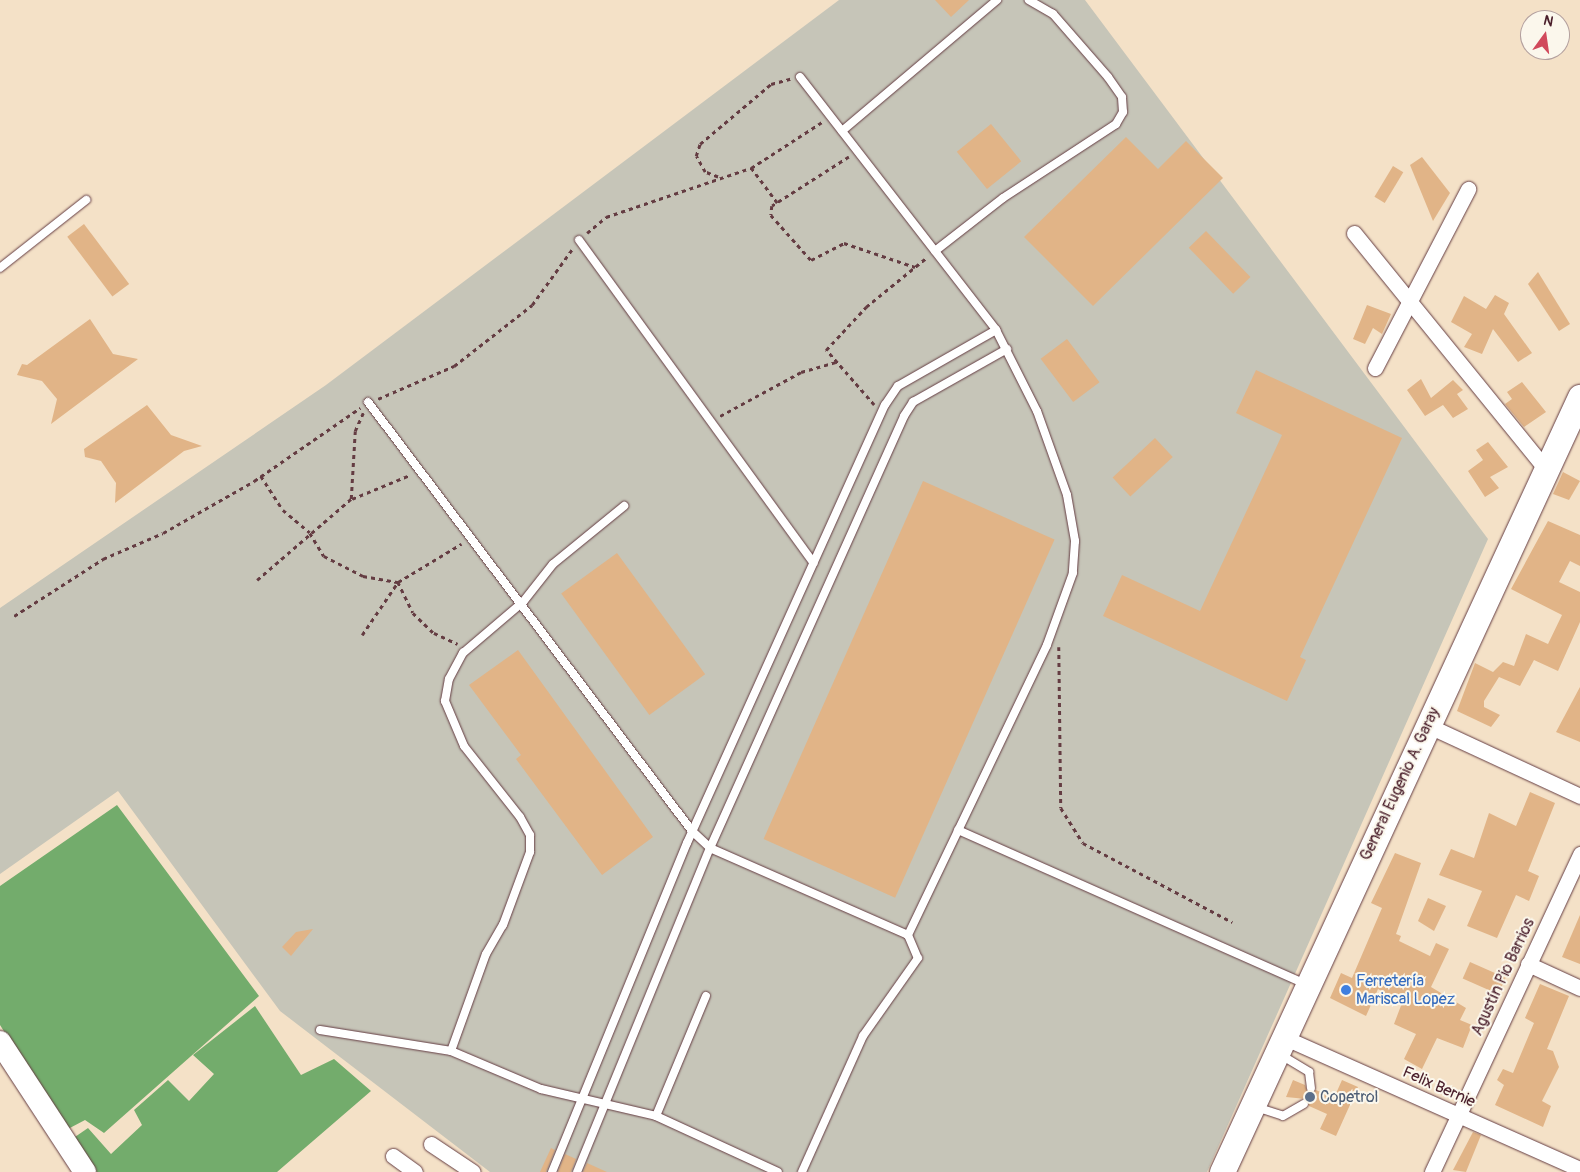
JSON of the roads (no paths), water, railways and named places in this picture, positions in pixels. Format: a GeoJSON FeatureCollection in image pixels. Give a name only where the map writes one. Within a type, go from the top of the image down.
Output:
{"type":"FeatureCollection","features":[{"type":"Feature","properties":{"kind":"main road","name":"General Eugenio A. Garay"},"geometry":{"type":"LineString","coordinates":[[1222,1172],[1279,1044],[1427,725],[1546,470],[1577,411]]}},
{"type":"Feature","properties":{"kind":"main road"},"geometry":{"type":"LineString","coordinates":[[0,1042],[86,1172]]}},
{"type":"Feature","properties":{"kind":"street"},"geometry":{"type":"LineString","coordinates":[[1375,368],[1468,189]]}},
{"type":"Feature","properties":{"kind":"street"},"geometry":{"type":"LineString","coordinates":[[1354,233],[1546,470]]}},
{"type":"Feature","properties":{"kind":"street"},"geometry":{"type":"LineString","coordinates":[[1427,725],[1580,796]]}},
{"type":"Feature","properties":{"kind":"street","name":"Agustín Pio Barrios"},"geometry":{"type":"LineString","coordinates":[[1432,1172],[1580,854]]}},
{"type":"Feature","properties":{"kind":"street"},"geometry":{"type":"LineString","coordinates":[[1528,964],[1580,988]]}},
{"type":"Feature","properties":{"kind":"street","name":"Felix Bernie"},"geometry":{"type":"LineString","coordinates":[[1279,1044],[1459,1115],[1580,1169]]}},
{"type":"Feature","properties":{"kind":"street"},"geometry":{"type":"LineString","coordinates":[[431,1144],[473,1172]]}},
{"type":"Feature","properties":{"kind":"street"},"geometry":{"type":"LineString","coordinates":[[393,1156],[414,1172]]}},
{"type":"Feature","properties":{"kind":"lane"},"geometry":{"type":"LineString","coordinates":[[842,131],[997,0]]}},
{"type":"Feature","properties":{"kind":"lane"},"geometry":{"type":"LineString","coordinates":[[934,250],[1003,198],[1116,124],[1123,112],[1122,97],[1108,77],[1052,14],[1030,0]]}},
{"type":"Feature","properties":{"kind":"lane"},"geometry":{"type":"LineString","coordinates":[[800,76],[996,330],[1007,348],[1037,411],[1060,477],[1075,540],[1073,573],[1056,621],[908,935]]}},
{"type":"Feature","properties":{"kind":"lane"},"geometry":{"type":"LineString","coordinates":[[0,268],[86,200]]}},
{"type":"Feature","properties":{"kind":"lane"},"geometry":{"type":"LineString","coordinates":[[579,240],[814,563]]}},
{"type":"Feature","properties":{"kind":"lane"},"geometry":{"type":"LineString","coordinates":[[552,1172],[692,831],[881,414],[898,386],[996,330]]}},
{"type":"Feature","properties":{"kind":"lane"},"geometry":{"type":"LineString","coordinates":[[577,1172],[710,848],[904,416],[913,402],[1007,348]]}},
{"type":"Feature","properties":{"kind":"lane"},"geometry":{"type":"LineString","coordinates":[[368,402],[471,538],[523,602],[692,831],[710,848],[908,935],[918,958],[863,1036],[802,1172]]}},
{"type":"Feature","properties":{"kind":"lane"},"geometry":{"type":"LineString","coordinates":[[452,1050],[486,954],[504,925],[530,852],[530,836],[520,817],[464,746],[445,702],[449,679],[462,653],[523,602],[553,564],[624,506]]}},
{"type":"Feature","properties":{"kind":"lane"},"geometry":{"type":"LineString","coordinates":[[958,830],[1307,985]]}},
{"type":"Feature","properties":{"kind":"lane"},"geometry":{"type":"LineString","coordinates":[[656,1116],[706,996]]}},
{"type":"Feature","properties":{"kind":"lane"},"geometry":{"type":"LineString","coordinates":[[320,1030],[452,1050],[541,1089],[606,1101],[656,1116],[778,1172]]}},
{"type":"Feature","properties":{"kind":"lane"},"geometry":{"type":"LineString","coordinates":[[1279,1044],[1309,1072],[1311,1088]]}},
{"type":"Feature","properties":{"kind":"lane"},"geometry":{"type":"LineString","coordinates":[[1252,1106],[1282,1116],[1304,1104]]}},
{"type":"Feature","properties":{"kind":"place","name":"Ferretería Mariscal Lopez"},"geometry":{"type":"Point","coordinates":[1346,990]}},
{"type":"Feature","properties":{"kind":"place","name":"Copetrol"},"geometry":{"type":"Point","coordinates":[1310,1097]}}]}
